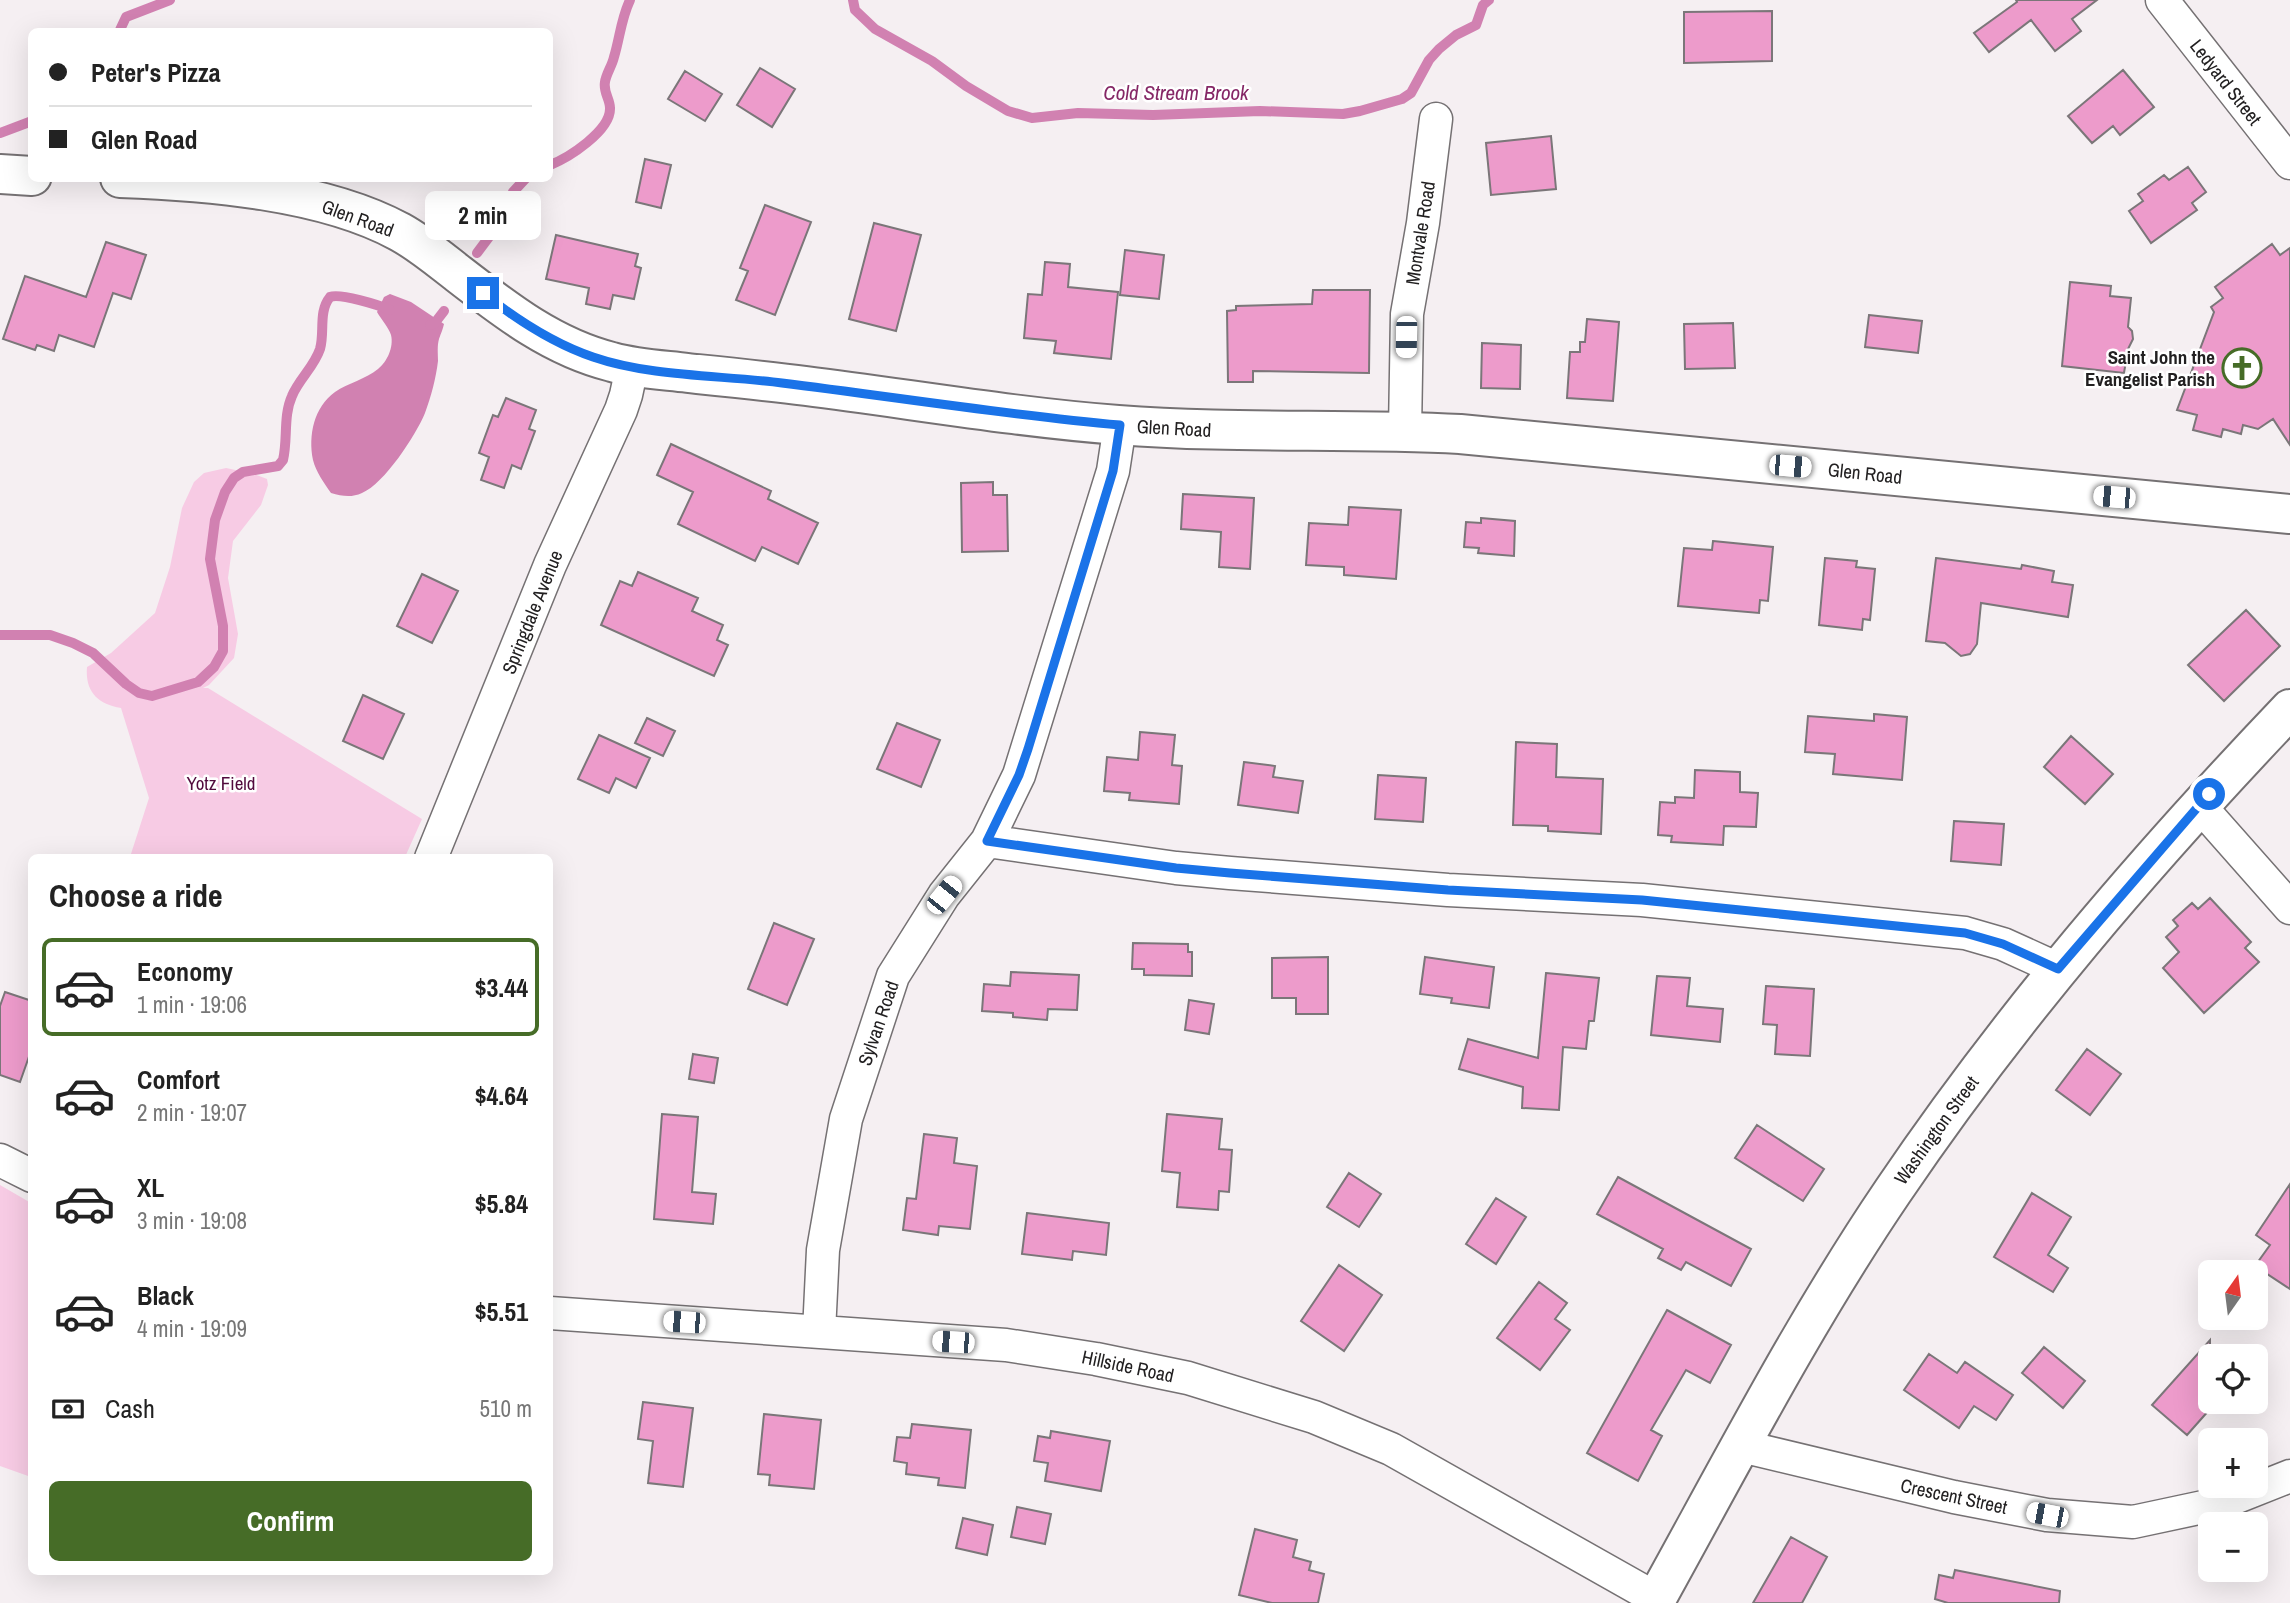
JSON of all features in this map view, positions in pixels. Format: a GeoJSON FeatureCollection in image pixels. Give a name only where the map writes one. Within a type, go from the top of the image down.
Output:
{"type":"FeatureCollection","features":[{"type":"Feature","properties":{"kind":"street","name":"Ledyard Street"},"geometry":{"type":"LineString","coordinates":[[2162,0],[2290,163]]}},
{"type":"Feature","properties":{"kind":"street","name":"Montvale Road"},"geometry":{"type":"LineString","coordinates":[[1405,431],[1407,314],[1423,223],[1436,119]]}},
{"type":"Feature","properties":{"kind":"street"},"geometry":{"type":"LineString","coordinates":[[0,174],[28,176]]}},
{"type":"Feature","properties":{"kind":"street","name":"Glen Road"},"geometry":{"type":"LineString","coordinates":[[184,182],[260,191],[357,214],[400,232],[419,244],[538,332],[594,357],[632,367],[780,383],[1042,418],[1120,425],[1195,430],[1405,431],[1473,436],[2290,514]]}},
{"type":"Feature","properties":{"kind":"street","name":"Springdale Avenue"},"geometry":{"type":"LineString","coordinates":[[433,854],[550,565],[621,410],[632,367]]}},
{"type":"Feature","properties":{"kind":"street","name":"Sylvan Road"},"geometry":{"type":"LineString","coordinates":[[819,1332],[822,1250],[846,1119],[893,976],[944,895],[987,841],[1019,775],[1113,471],[1120,425]]}},
{"type":"Feature","properties":{"kind":"street","name":"Glen Road"},"geometry":{"type":"LineString","coordinates":[[2231,508],[2258,514],[2290,531]]}},
{"type":"Feature","properties":{"kind":"street","name":"Washington Street"},"geometry":{"type":"LineString","coordinates":[[1656,1601],[1841,1272],[1891,1193],[1983,1065],[2058,969],[2199,805],[2290,709]]}},
{"type":"Feature","properties":{"kind":"street"},"geometry":{"type":"LineString","coordinates":[[2199,805],[2290,908]]}},
{"type":"Feature","properties":{"kind":"street"},"geometry":{"type":"LineString","coordinates":[[987,841],[1216,872],[1448,890],[1642,900],[1965,933],[2003,944],[2058,969]]}},
{"type":"Feature","properties":{"kind":"street"},"geometry":{"type":"LineString","coordinates":[[0,1160],[28,1174]]}},
{"type":"Feature","properties":{"kind":"street","name":"Hillside Road"},"geometry":{"type":"LineString","coordinates":[[553,1312],[1006,1345],[1052,1351],[1188,1378],[1279,1405],[1355,1432],[1402,1455],[1656,1601]]}},
{"type":"Feature","properties":{"kind":"street","name":"Crescent Street"},"geometry":{"type":"LineString","coordinates":[[1741,1446],[1954,1497],[2047,1515],[2133,1522],[2222,1503],[2290,1476]]}},
{"type":"Feature","properties":{"kind":"green space","name":"Yotz Field"},"geometry":{"type":"Polygon","coordinates":[[[226,468],[267,479],[268,485],[261,505],[233,541],[228,578],[238,634],[234,658],[203,688],[208,688],[422,819],[406,854],[131,854],[149,798],[121,708],[105,703],[94,695],[88,683],[87,667],[111,653],[155,613],[170,567],[182,508],[194,482],[204,473],[226,468]]]}},
{"type":"Feature","properties":{"kind":"green space"},"geometry":{"type":"Polygon","coordinates":[[[0,1185],[28,1201],[28,1476],[0,1466],[0,1185]]]}},
{"type":"Feature","properties":{"kind":"shaded area"},"geometry":{"type":"Polygon","coordinates":[[[390,294],[411,302],[444,324],[438,342],[438,361],[431,394],[414,434],[380,480],[358,495],[331,493],[313,460],[311,441],[314,422],[328,398],[373,372],[387,358],[392,344],[391,335],[377,312],[384,297],[390,294]]]}},
{"type":"Feature","properties":{"kind":"building"},"geometry":{"type":"Polygon","coordinates":[[[2016,0],[2097,0],[2072,19],[2081,31],[2055,51],[2031,20],[1989,52],[1974,33],[2017,2],[2016,0]]]}},
{"type":"Feature","properties":{"kind":"building"},"geometry":{"type":"Polygon","coordinates":[[[1772,11],[1772,61],[1684,63],[1684,12],[1772,11]]]}},
{"type":"Feature","properties":{"kind":"building"},"geometry":{"type":"Polygon","coordinates":[[[760,68],[795,89],[772,127],[737,105],[760,68]]]}},
{"type":"Feature","properties":{"kind":"building"},"geometry":{"type":"Polygon","coordinates":[[[2123,70],[2154,107],[2120,135],[2113,126],[2092,143],[2068,116],[2123,70]]]}},
{"type":"Feature","properties":{"kind":"building"},"geometry":{"type":"Polygon","coordinates":[[[685,71],[722,94],[705,121],[668,99],[685,71]]]}},
{"type":"Feature","properties":{"kind":"building"},"geometry":{"type":"Polygon","coordinates":[[[1551,136],[1556,189],[1491,195],[1486,143],[1551,136]]]}},
{"type":"Feature","properties":{"kind":"building"},"geometry":{"type":"Polygon","coordinates":[[[645,159],[671,165],[661,208],[636,202],[645,159]]]}},
{"type":"Feature","properties":{"kind":"building"},"geometry":{"type":"Polygon","coordinates":[[[2188,167],[2206,192],[2192,203],[2197,210],[2151,243],[2129,211],[2143,201],[2138,194],[2164,175],[2169,180],[2188,167]]]}},
{"type":"Feature","properties":{"kind":"building"},"geometry":{"type":"Polygon","coordinates":[[[765,205],[811,222],[775,315],[736,300],[748,271],[740,268],[765,205]]]}},
{"type":"Feature","properties":{"kind":"building"},"geometry":{"type":"Polygon","coordinates":[[[874,223],[921,235],[896,331],[849,319],[874,223]]]}},
{"type":"Feature","properties":{"kind":"building"},"geometry":{"type":"Polygon","coordinates":[[[556,235],[638,254],[635,266],[641,268],[634,299],[613,295],[610,309],[586,304],[589,288],[546,279],[556,235]]]}},
{"type":"Feature","properties":{"kind":"building"},"geometry":{"type":"Polygon","coordinates":[[[106,242],[146,255],[131,299],[113,293],[94,347],[59,335],[54,351],[37,345],[35,350],[3,339],[25,276],[86,297],[106,242]]]}},
{"type":"Feature","properties":{"kind":"building","name":"Saint John the Evangelist Parish"},"geometry":{"type":"Polygon","coordinates":[[[2272,244],[2280,255],[2290,248],[2290,445],[2273,419],[2258,429],[2243,425],[2241,434],[2223,429],[2221,437],[2193,430],[2197,415],[2177,410],[2214,312],[2211,307],[2223,298],[2215,287],[2272,244]]]}},
{"type":"Feature","properties":{"kind":"building"},"geometry":{"type":"Polygon","coordinates":[[[1125,250],[1164,255],[1159,299],[1120,295],[1125,250]]]}},
{"type":"Feature","properties":{"kind":"building"},"geometry":{"type":"Polygon","coordinates":[[[1045,262],[1070,264],[1068,287],[1118,292],[1111,359],[1054,353],[1056,341],[1024,338],[1028,294],[1042,295],[1045,262]]]}},
{"type":"Feature","properties":{"kind":"building"},"geometry":{"type":"Polygon","coordinates":[[[2070,282],[2111,286],[2110,296],[2131,298],[2128,327],[2132,331],[2133,339],[2128,349],[2124,373],[2062,366],[2070,282]]]}},
{"type":"Feature","properties":{"kind":"building"},"geometry":{"type":"Polygon","coordinates":[[[1313,290],[1370,290],[1369,373],[1253,371],[1253,382],[1228,382],[1227,311],[1236,310],[1236,306],[1312,304],[1313,290]]]}},
{"type":"Feature","properties":{"kind":"building"},"geometry":{"type":"Polygon","coordinates":[[[1869,315],[1922,321],[1918,353],[1865,347],[1869,315]]]}},
{"type":"Feature","properties":{"kind":"building"},"geometry":{"type":"Polygon","coordinates":[[[1587,319],[1619,322],[1613,401],[1567,398],[1570,352],[1580,352],[1580,342],[1585,342],[1587,319]]]}},
{"type":"Feature","properties":{"kind":"building"},"geometry":{"type":"Polygon","coordinates":[[[1733,323],[1735,368],[1685,369],[1684,324],[1733,323]]]}},
{"type":"Feature","properties":{"kind":"building"},"geometry":{"type":"Polygon","coordinates":[[[1482,343],[1521,345],[1520,389],[1481,388],[1482,343]]]}},
{"type":"Feature","properties":{"kind":"building"},"geometry":{"type":"Polygon","coordinates":[[[506,398],[536,410],[529,429],[535,431],[521,469],[512,465],[504,488],[481,480],[489,457],[479,453],[493,415],[498,417],[506,398]]]}},
{"type":"Feature","properties":{"kind":"building"},"geometry":{"type":"Polygon","coordinates":[[[671,444],[771,491],[768,499],[818,523],[798,564],[762,547],[755,561],[678,524],[693,492],[657,475],[671,444]]]}},
{"type":"Feature","properties":{"kind":"building"},"geometry":{"type":"Polygon","coordinates":[[[993,482],[993,495],[1007,495],[1008,551],[962,552],[961,483],[993,482]]]}},
{"type":"Feature","properties":{"kind":"building"},"geometry":{"type":"Polygon","coordinates":[[[1183,494],[1254,498],[1250,569],[1219,567],[1221,532],[1181,529],[1183,494]]]}},
{"type":"Feature","properties":{"kind":"building"},"geometry":{"type":"Polygon","coordinates":[[[1349,507],[1401,510],[1396,579],[1344,575],[1344,567],[1306,565],[1309,523],[1348,525],[1349,507]]]}},
{"type":"Feature","properties":{"kind":"building"},"geometry":{"type":"Polygon","coordinates":[[[1481,518],[1515,521],[1514,556],[1478,553],[1479,548],[1464,547],[1466,522],[1481,523],[1481,518]]]}},
{"type":"Feature","properties":{"kind":"building"},"geometry":{"type":"Polygon","coordinates":[[[1713,541],[1773,547],[1768,601],[1760,600],[1759,613],[1678,606],[1684,548],[1712,550],[1713,541]]]}},
{"type":"Feature","properties":{"kind":"building"},"geometry":{"type":"Polygon","coordinates":[[[1825,558],[1857,561],[1856,567],[1875,569],[1870,620],[1863,619],[1862,630],[1819,625],[1825,558]]]}},
{"type":"Feature","properties":{"kind":"building"},"geometry":{"type":"Polygon","coordinates":[[[1936,558],[2021,569],[2022,565],[2054,571],[2052,582],[2073,585],[2068,617],[1981,603],[1977,644],[1970,654],[1961,656],[1945,643],[1926,641],[1936,558]]]}},
{"type":"Feature","properties":{"kind":"building"},"geometry":{"type":"Polygon","coordinates":[[[638,572],[698,598],[692,611],[723,625],[717,640],[728,645],[714,676],[601,625],[620,581],[632,586],[638,572]]]}},
{"type":"Feature","properties":{"kind":"building"},"geometry":{"type":"Polygon","coordinates":[[[422,574],[458,591],[432,643],[397,626],[422,574]]]}},
{"type":"Feature","properties":{"kind":"building"},"geometry":{"type":"Polygon","coordinates":[[[2246,610],[2280,646],[2224,701],[2188,665],[2246,610]]]}},
{"type":"Feature","properties":{"kind":"building"},"geometry":{"type":"Polygon","coordinates":[[[363,695],[404,714],[383,759],[343,741],[363,695]]]}},
{"type":"Feature","properties":{"kind":"building"},"geometry":{"type":"Polygon","coordinates":[[[1874,714],[1907,717],[1902,780],[1833,774],[1835,754],[1805,752],[1808,716],[1874,721],[1874,714]]]}},
{"type":"Feature","properties":{"kind":"building"},"geometry":{"type":"Polygon","coordinates":[[[647,718],[675,731],[663,756],[635,743],[647,718]]]}},
{"type":"Feature","properties":{"kind":"building"},"geometry":{"type":"Polygon","coordinates":[[[897,723],[940,740],[921,787],[877,769],[897,723]]]}},
{"type":"Feature","properties":{"kind":"building"},"geometry":{"type":"Polygon","coordinates":[[[1140,732],[1175,735],[1172,765],[1182,766],[1179,804],[1129,800],[1130,793],[1104,791],[1107,757],[1138,760],[1140,732]]]}},
{"type":"Feature","properties":{"kind":"building"},"geometry":{"type":"Polygon","coordinates":[[[599,735],[650,758],[636,788],[616,778],[609,793],[578,779],[599,735]]]}},
{"type":"Feature","properties":{"kind":"building"},"geometry":{"type":"Polygon","coordinates":[[[2071,736],[2113,774],[2085,804],[2044,767],[2071,736]]]}},
{"type":"Feature","properties":{"kind":"building"},"geometry":{"type":"Polygon","coordinates":[[[1516,742],[1557,744],[1556,777],[1603,779],[1601,834],[1548,831],[1548,826],[1513,825],[1516,742]]]}},
{"type":"Feature","properties":{"kind":"building"},"geometry":{"type":"Polygon","coordinates":[[[1244,762],[1275,766],[1273,777],[1303,781],[1298,813],[1238,805],[1244,762]]]}},
{"type":"Feature","properties":{"kind":"building"},"geometry":{"type":"Polygon","coordinates":[[[1695,770],[1740,772],[1740,792],[1758,793],[1756,827],[1724,826],[1723,845],[1671,842],[1672,836],[1658,835],[1660,802],[1675,803],[1675,797],[1694,798],[1695,770]]]}},
{"type":"Feature","properties":{"kind":"building"},"geometry":{"type":"Polygon","coordinates":[[[1378,775],[1426,778],[1423,822],[1375,819],[1378,775]]]}},
{"type":"Feature","properties":{"kind":"building"},"geometry":{"type":"Polygon","coordinates":[[[1954,821],[2004,824],[2001,865],[1951,861],[1954,821]]]}},
{"type":"Feature","properties":{"kind":"building"},"geometry":{"type":"Polygon","coordinates":[[[2210,898],[2251,942],[2245,948],[2259,962],[2204,1013],[2163,968],[2179,952],[2166,937],[2178,926],[2173,920],[2192,903],[2198,909],[2210,898]]]}},
{"type":"Feature","properties":{"kind":"building"},"geometry":{"type":"Polygon","coordinates":[[[774,923],[814,939],[787,1005],[748,989],[774,923]]]}},
{"type":"Feature","properties":{"kind":"building"},"geometry":{"type":"Polygon","coordinates":[[[1133,943],[1188,944],[1188,952],[1192,952],[1192,976],[1144,975],[1144,969],[1132,969],[1133,943]]]}},
{"type":"Feature","properties":{"kind":"building"},"geometry":{"type":"Polygon","coordinates":[[[1328,957],[1328,1014],[1296,1014],[1296,998],[1272,998],[1272,958],[1328,957]]]}},
{"type":"Feature","properties":{"kind":"building"},"geometry":{"type":"Polygon","coordinates":[[[1425,957],[1494,967],[1489,1008],[1451,1003],[1452,998],[1420,994],[1425,957]]]}},
{"type":"Feature","properties":{"kind":"building"},"geometry":{"type":"Polygon","coordinates":[[[1011,972],[1079,975],[1077,1010],[1048,1009],[1047,1020],[1013,1017],[1013,1013],[982,1011],[984,984],[1010,986],[1011,972]]]}},
{"type":"Feature","properties":{"kind":"building"},"geometry":{"type":"Polygon","coordinates":[[[1546,973],[1599,978],[1594,1021],[1589,1021],[1586,1049],[1563,1047],[1559,1110],[1522,1108],[1523,1087],[1459,1069],[1468,1039],[1538,1058],[1546,973]]]}},
{"type":"Feature","properties":{"kind":"building"},"geometry":{"type":"Polygon","coordinates":[[[1657,976],[1690,978],[1687,1006],[1723,1009],[1720,1042],[1651,1035],[1657,976]]]}},
{"type":"Feature","properties":{"kind":"building"},"geometry":{"type":"Polygon","coordinates":[[[1766,986],[1814,989],[1810,1056],[1775,1054],[1777,1025],[1763,1024],[1766,986]]]}},
{"type":"Feature","properties":{"kind":"building"},"geometry":{"type":"Polygon","coordinates":[[[5,992],[28,1000],[28,1059],[20,1082],[0,1075],[0,1006],[5,992]]]}},
{"type":"Feature","properties":{"kind":"building"},"geometry":{"type":"Polygon","coordinates":[[[1189,1000],[1214,1004],[1209,1034],[1185,1030],[1189,1000]]]}},
{"type":"Feature","properties":{"kind":"building"},"geometry":{"type":"Polygon","coordinates":[[[2087,1049],[2121,1074],[2090,1115],[2056,1090],[2087,1049]]]}},
{"type":"Feature","properties":{"kind":"building"},"geometry":{"type":"Polygon","coordinates":[[[693,1054],[718,1058],[714,1083],[689,1079],[693,1054]]]}},
{"type":"Feature","properties":{"kind":"building"},"geometry":{"type":"Polygon","coordinates":[[[662,1114],[698,1117],[692,1192],[716,1194],[713,1224],[654,1219],[662,1114]]]}},
{"type":"Feature","properties":{"kind":"building"},"geometry":{"type":"Polygon","coordinates":[[[1167,1114],[1222,1119],[1219,1149],[1232,1150],[1229,1192],[1219,1191],[1218,1210],[1177,1207],[1180,1173],[1162,1171],[1167,1114]]]}},
{"type":"Feature","properties":{"kind":"building"},"geometry":{"type":"Polygon","coordinates":[[[1757,1125],[1824,1169],[1803,1201],[1735,1158],[1757,1125]]]}},
{"type":"Feature","properties":{"kind":"building"},"geometry":{"type":"Polygon","coordinates":[[[924,1134],[957,1138],[954,1163],[977,1166],[970,1229],[939,1226],[938,1235],[903,1230],[907,1198],[916,1199],[924,1134]]]}},
{"type":"Feature","properties":{"kind":"building"},"geometry":{"type":"Polygon","coordinates":[[[1349,1173],[1381,1194],[1359,1227],[1327,1207],[1349,1173]]]}},
{"type":"Feature","properties":{"kind":"building"},"geometry":{"type":"Polygon","coordinates":[[[1618,1177],[1751,1249],[1731,1286],[1686,1262],[1681,1270],[1658,1258],[1663,1249],[1597,1214],[1618,1177]]]}},
{"type":"Feature","properties":{"kind":"building"},"geometry":{"type":"Polygon","coordinates":[[[2290,1184],[2290,1289],[2268,1275],[2268,1260],[2259,1260],[2270,1245],[2256,1235],[2290,1184]]]}},
{"type":"Feature","properties":{"kind":"building"},"geometry":{"type":"Polygon","coordinates":[[[2032,1193],[2071,1217],[2048,1255],[2068,1268],[2053,1292],[1994,1257],[2032,1193]]]}},
{"type":"Feature","properties":{"kind":"building"},"geometry":{"type":"Polygon","coordinates":[[[1496,1198],[1526,1217],[1496,1264],[1466,1244],[1496,1198]]]}},
{"type":"Feature","properties":{"kind":"building"},"geometry":{"type":"Polygon","coordinates":[[[1027,1213],[1109,1223],[1106,1255],[1073,1251],[1072,1260],[1022,1254],[1027,1213]]]}},
{"type":"Feature","properties":{"kind":"building"},"geometry":{"type":"Polygon","coordinates":[[[1339,1265],[1382,1295],[1344,1351],[1301,1321],[1339,1265]]]}},
{"type":"Feature","properties":{"kind":"building"},"geometry":{"type":"Polygon","coordinates":[[[1539,1282],[1567,1303],[1555,1319],[1570,1330],[1540,1370],[1497,1338],[1539,1282]]]}},
{"type":"Feature","properties":{"kind":"building"},"geometry":{"type":"Polygon","coordinates":[[[1667,1310],[1731,1345],[1710,1383],[1686,1370],[1651,1430],[1662,1436],[1638,1481],[1587,1453],[1667,1310]]]}},
{"type":"Feature","properties":{"kind":"building"},"geometry":{"type":"Polygon","coordinates":[[[2044,1347],[2085,1381],[2063,1408],[2022,1373],[2044,1347]]]}},
{"type":"Feature","properties":{"kind":"building"},"geometry":{"type":"Polygon","coordinates":[[[2198,1353],[2198,1414],[2206,1414],[2187,1435],[2152,1405],[2198,1353]]]}},
{"type":"Feature","properties":{"kind":"building"},"geometry":{"type":"Polygon","coordinates":[[[1929,1354],[1957,1373],[1965,1362],[2013,1395],[1996,1420],[1974,1406],[1959,1428],[1904,1390],[1929,1354]]]}},
{"type":"Feature","properties":{"kind":"building"},"geometry":{"type":"Polygon","coordinates":[[[643,1402],[693,1408],[683,1487],[648,1483],[653,1441],[638,1439],[643,1402]]]}},
{"type":"Feature","properties":{"kind":"building"},"geometry":{"type":"Polygon","coordinates":[[[764,1414],[821,1420],[814,1489],[769,1485],[770,1475],[758,1474],[764,1414]]]}},
{"type":"Feature","properties":{"kind":"building"},"geometry":{"type":"Polygon","coordinates":[[[912,1424],[971,1430],[965,1488],[938,1485],[939,1478],[906,1474],[907,1463],[894,1461],[897,1437],[910,1438],[912,1424]]]}},
{"type":"Feature","properties":{"kind":"building"},"geometry":{"type":"Polygon","coordinates":[[[1051,1431],[1110,1441],[1101,1491],[1045,1481],[1048,1463],[1034,1461],[1038,1436],[1050,1438],[1051,1431]]]}},
{"type":"Feature","properties":{"kind":"building"},"geometry":{"type":"Polygon","coordinates":[[[1017,1507],[1051,1514],[1045,1544],[1011,1537],[1017,1507]]]}},
{"type":"Feature","properties":{"kind":"building"},"geometry":{"type":"Polygon","coordinates":[[[963,1518],[993,1525],[987,1555],[956,1548],[963,1518]]]}},
{"type":"Feature","properties":{"kind":"building"},"geometry":{"type":"Polygon","coordinates":[[[1255,1529],[1297,1540],[1293,1557],[1311,1562],[1309,1570],[1324,1574],[1318,1603],[1272,1603],[1239,1595],[1255,1529]]]}},
{"type":"Feature","properties":{"kind":"building"},"geometry":{"type":"Polygon","coordinates":[[[1791,1537],[1827,1557],[1802,1603],[1753,1603],[1791,1537]]]}},
{"type":"Feature","properties":{"kind":"building"},"geometry":{"type":"Polygon","coordinates":[[[1955,1570],[2060,1591],[2059,1603],[1948,1603],[1935,1599],[1939,1575],[1953,1578],[1955,1570]]]}},
{"type":"Feature","properties":{"kind":"waterway","name":"Cold Stream Brook"},"geometry":{"type":"LineString","coordinates":[[121,28],[126,17],[170,0]]}},
{"type":"Feature","properties":{"kind":"waterway"},"geometry":{"type":"LineString","coordinates":[[553,163],[587,142],[604,126],[610,108],[605,82],[630,0]]}},
{"type":"Feature","properties":{"kind":"waterway","name":"Cold Stream Brook"},"geometry":{"type":"LineString","coordinates":[[853,0],[855,10],[875,29],[932,61],[966,86],[1008,111],[1032,118],[1078,113],[1153,115],[1260,111],[1343,114],[1360,111],[1402,99],[1411,93],[1429,60],[1456,35],[1476,25],[1483,5],[1489,0]]}},
{"type":"Feature","properties":{"kind":"waterway","name":"Cold Stream Brook"},"geometry":{"type":"LineString","coordinates":[[0,133],[28,122]]}},
{"type":"Feature","properties":{"kind":"waterway"},"geometry":{"type":"LineString","coordinates":[[477,253],[504,217],[513,192],[522,182]]}},
{"type":"Feature","properties":{"kind":"waterway"},"geometry":{"type":"LineString","coordinates":[[0,635],[50,635],[73,643],[93,653],[139,693],[152,696],[198,682],[214,667],[223,651],[223,626],[210,559],[215,520],[225,492],[234,478],[243,472],[278,466],[283,460],[289,404],[320,349],[324,309],[330,297],[350,298],[390,310]]}},
{"type":"Feature","properties":{"kind":"waterway"},"geometry":{"type":"LineString","coordinates":[[430,325],[434,324],[444,311]]}},
{"type":"Feature","properties":{"kind":"place","name":"Saint John the Evangelist Parish"},"geometry":{"type":"Point","coordinates":[2242,368]}},
{"type":"Feature","properties":{"kind":"route"},"geometry":{"type":"LineString","coordinates":[[483,293],[556,342],[594,357],[632,367],[780,383],[1042,418],[1120,425],[1113,471],[1028,749],[1019,775],[987,841],[1176,868],[1448,890],[1642,900],[1965,933],[2003,944],[2058,969],[2209,794]]}}]}
